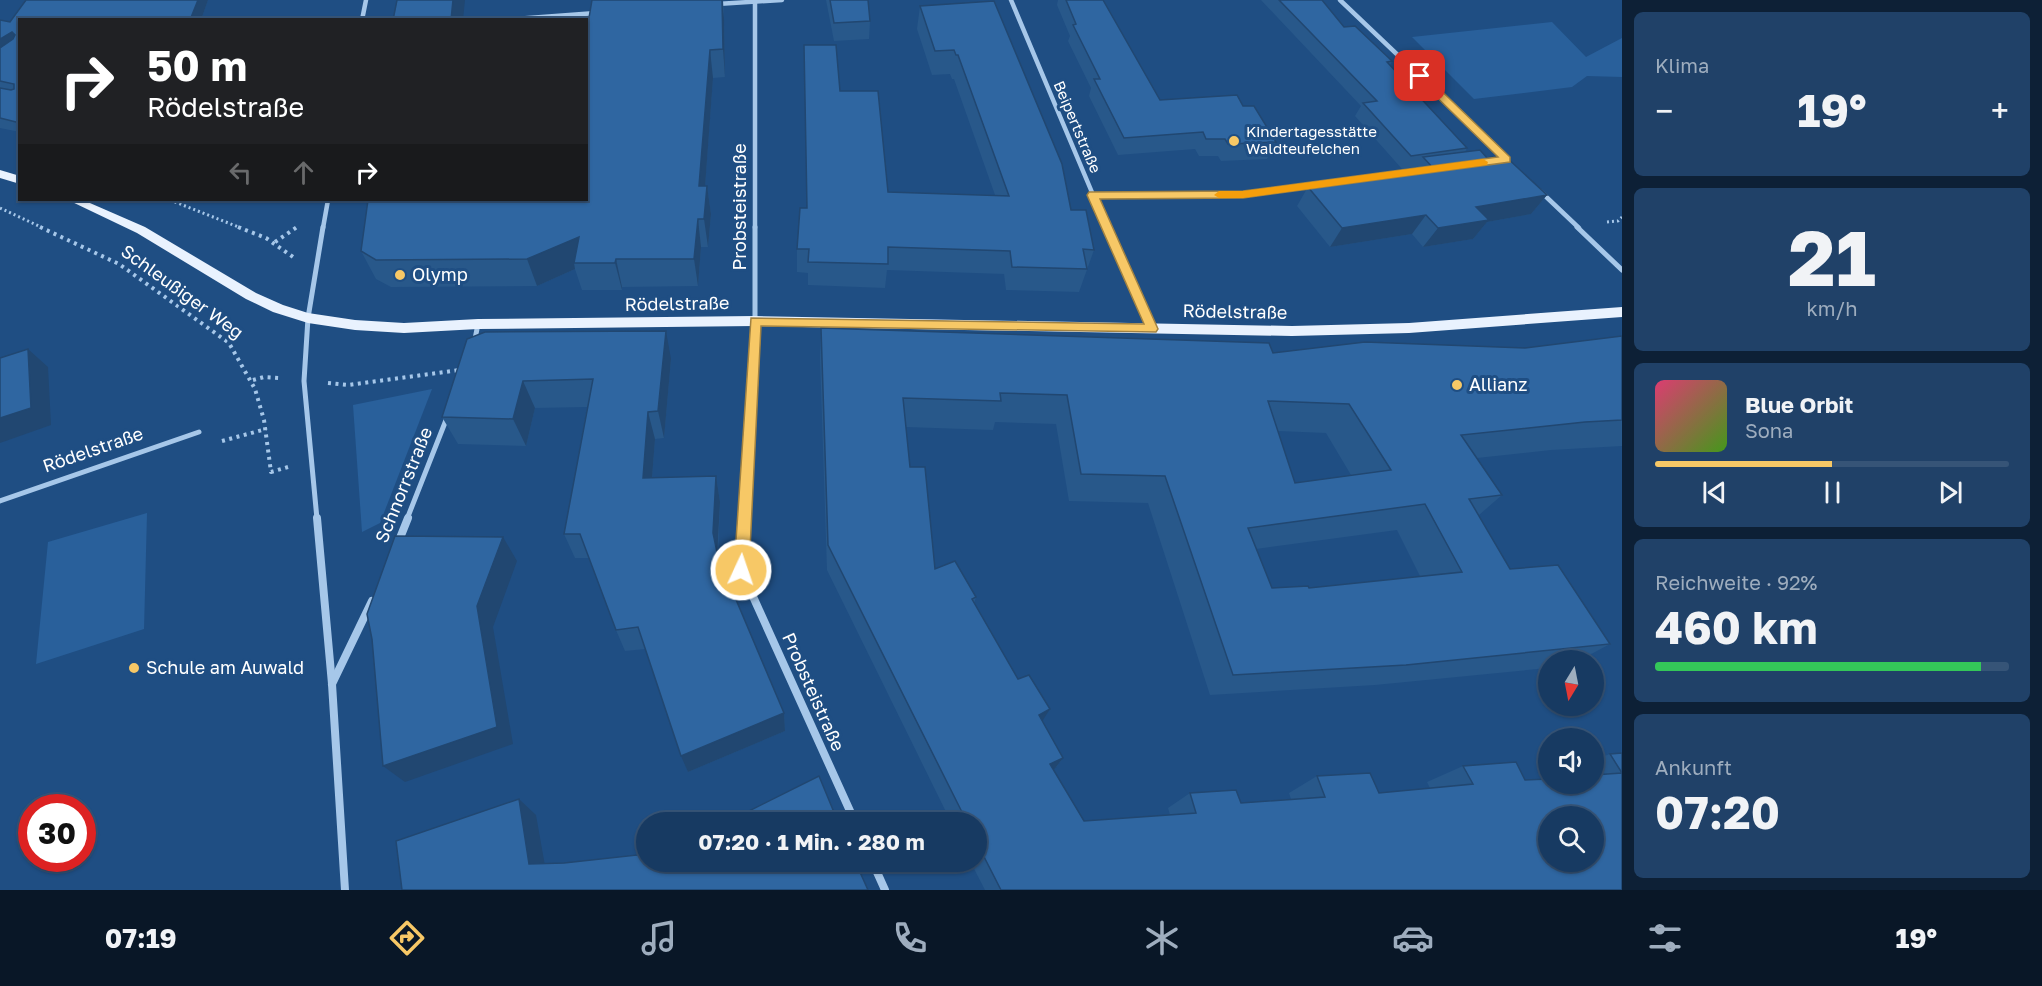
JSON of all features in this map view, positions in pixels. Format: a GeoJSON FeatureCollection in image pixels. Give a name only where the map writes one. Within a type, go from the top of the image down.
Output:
{"type":"FeatureCollection","features":[{"type":"Feature","properties":{"kind":"main road"},"geometry":{"type":"LineString","coordinates":[[0,174],[18,179]]}},
{"type":"Feature","properties":{"kind":"main road","name":"Schleußiger Weg"},"geometry":{"type":"LineString","coordinates":[[76,201],[141,230],[251,296],[278,309],[308,318]]}},
{"type":"Feature","properties":{"kind":"main road","name":"Rödelstraße"},"geometry":{"type":"LineString","coordinates":[[308,318],[355,325],[404,328],[478,324],[755,321],[1292,331],[1409,328],[1622,312]]}},
{"type":"Feature","properties":{"kind":"street"},"geometry":{"type":"LineString","coordinates":[[362,18],[366,0]]}},
{"type":"Feature","properties":{"kind":"street"},"geometry":{"type":"LineString","coordinates":[[709,5],[782,0]]}},
{"type":"Feature","properties":{"kind":"street","name":"Beipertstraße"},"geometry":{"type":"LineString","coordinates":[[1011,0],[1092,195],[1152,329]]}},
{"type":"Feature","properties":{"kind":"street"},"geometry":{"type":"LineString","coordinates":[[1340,0],[1515,167]]}},
{"type":"Feature","properties":{"kind":"street","name":"Probsteistraße"},"geometry":{"type":"LineString","coordinates":[[755,1],[755,321],[741,570],[850,812]]}},
{"type":"Feature","properties":{"kind":"street"},"geometry":{"type":"LineString","coordinates":[[526,18],[604,12]]}},
{"type":"Feature","properties":{"kind":"street"},"geometry":{"type":"LineString","coordinates":[[1495,161],[1507,159]]}},
{"type":"Feature","properties":{"kind":"street"},"geometry":{"type":"LineString","coordinates":[[1092,195],[1243,195],[1426,170]]}},
{"type":"Feature","properties":{"kind":"street"},"geometry":{"type":"LineString","coordinates":[[1533,184],[1622,270]]}},
{"type":"Feature","properties":{"kind":"street"},"geometry":{"type":"LineString","coordinates":[[328,201],[308,318],[304,381],[332,684],[345,890]]}},
{"type":"Feature","properties":{"kind":"street"},"geometry":{"type":"LineString","coordinates":[[466,370],[478,324]]}},
{"type":"Feature","properties":{"kind":"street","name":"Schnorrstraße"},"geometry":{"type":"LineString","coordinates":[[394,552],[450,411]]}},
{"type":"Feature","properties":{"kind":"street","name":"Rödelstraße"},"geometry":{"type":"LineString","coordinates":[[0,501],[199,432]]}},
{"type":"Feature","properties":{"kind":"street"},"geometry":{"type":"LineString","coordinates":[[332,684],[375,594]]}},
{"type":"Feature","properties":{"kind":"street"},"geometry":{"type":"LineString","coordinates":[[877,872],[885,890]]}},
{"type":"Feature","properties":{"kind":"path"},"geometry":{"type":"LineString","coordinates":[[172,201],[275,242],[301,264]]}},
{"type":"Feature","properties":{"kind":"path","name":"Schleußiger Weg"},"geometry":{"type":"LineString","coordinates":[[0,208],[119,264],[229,343],[243,360],[260,396],[272,472],[311,461]]}},
{"type":"Feature","properties":{"kind":"path"},"geometry":{"type":"LineString","coordinates":[[275,242],[301,225]]}},
{"type":"Feature","properties":{"kind":"path"},"geometry":{"type":"LineString","coordinates":[[348,385],[466,370]]}},
{"type":"Feature","properties":{"kind":"path"},"geometry":{"type":"LineString","coordinates":[[253,381],[264,376]]}},
{"type":"Feature","properties":{"kind":"path"},"geometry":{"type":"LineString","coordinates":[[199,432],[221,441],[266,429]]}},
{"type":"Feature","properties":{"kind":"shaded area"},"geometry":{"type":"Polygon","coordinates":[[[1552,22],[1586,57],[1622,38],[1622,77],[1587,76],[1572,87],[1474,99],[1412,37],[1552,22]]]}},
{"type":"Feature","properties":{"kind":"shaded area"},"geometry":{"type":"Polygon","coordinates":[[[432,389],[380,523],[362,532],[353,405],[432,389]]]}},
{"type":"Feature","properties":{"kind":"shaded area"},"geometry":{"type":"Polygon","coordinates":[[[147,513],[144,629],[36,664],[48,542],[147,513]]]}},
{"type":"Feature","properties":{"kind":"building"},"geometry":{"type":"Polygon","coordinates":[[[26,0],[198,0],[191,18],[18,18],[18,122],[0,118],[0,88],[14,89],[14,84],[0,81],[0,48],[15,35],[12,32],[0,39],[0,20],[10,22],[26,0]]]}},
{"type":"Feature","properties":{"kind":"building"},"geometry":{"type":"Polygon","coordinates":[[[397,0],[453,0],[451,18],[393,18],[397,0]]]}},
{"type":"Feature","properties":{"kind":"building"},"geometry":{"type":"Polygon","coordinates":[[[592,0],[722,0],[723,49],[710,50],[699,186],[707,186],[704,219],[698,219],[694,259],[616,259],[615,263],[574,263],[579,237],[527,259],[376,260],[361,251],[368,201],[588,201],[588,24],[592,0]]]}},
{"type":"Feature","properties":{"kind":"building"},"geometry":{"type":"Polygon","coordinates":[[[830,0],[868,0],[870,21],[834,23],[830,0]]]}},
{"type":"Feature","properties":{"kind":"building"},"geometry":{"type":"Polygon","coordinates":[[[1066,0],[1103,0],[1160,100],[1237,95],[1243,106],[1254,106],[1276,142],[1228,144],[1225,139],[1206,139],[1203,132],[1124,138],[1094,79],[1100,79],[1073,25],[1076,24],[1066,0]]]}},
{"type":"Feature","properties":{"kind":"building"},"geometry":{"type":"Polygon","coordinates":[[[1279,0],[1322,0],[1344,27],[1355,26],[1392,61],[1387,62],[1467,148],[1411,156],[1363,103],[1377,101],[1279,0]]]}},
{"type":"Feature","properties":{"kind":"building"},"geometry":{"type":"Polygon","coordinates":[[[994,1],[1062,164],[1071,210],[1086,210],[1094,250],[1083,249],[1087,269],[1012,267],[1010,251],[888,247],[888,264],[808,262],[809,249],[797,249],[800,208],[807,208],[804,45],[836,45],[840,91],[878,91],[888,192],[1009,196],[958,55],[954,50],[935,51],[920,6],[994,1]]]}},
{"type":"Feature","properties":{"kind":"building"},"geometry":{"type":"Polygon","coordinates":[[[1480,150],[1487,158],[1504,155],[1547,195],[1476,207],[1489,220],[1438,228],[1426,215],[1342,228],[1308,187],[1434,169],[1423,157],[1480,150]]]}},
{"type":"Feature","properties":{"kind":"building"},"geometry":{"type":"Polygon","coordinates":[[[821,328],[1269,343],[1273,353],[1365,342],[1525,348],[1622,336],[1622,420],[1461,435],[1502,495],[1469,499],[1510,569],[1558,565],[1610,644],[1406,665],[1233,675],[1165,476],[1081,474],[1067,395],[1000,393],[1001,401],[903,398],[910,467],[925,467],[935,569],[955,561],[976,597],[972,599],[1018,679],[1029,675],[1050,709],[1039,715],[1063,758],[1050,764],[1084,821],[1196,813],[1190,793],[1236,790],[1241,803],[1325,797],[1317,776],[1370,773],[1379,793],[1473,784],[1463,766],[1516,762],[1525,780],[1538,779],[1538,794],[1604,794],[1604,774],[1622,773],[1622,890],[1001,890],[987,863],[987,812],[962,812],[828,545],[821,328]],[[1268,401],[1295,483],[1391,470],[1349,404],[1268,401]],[[1425,504],[1248,528],[1272,588],[1308,586],[1309,588],[1462,572],[1425,504]]]}},
{"type":"Feature","properties":{"kind":"building"},"geometry":{"type":"Polygon","coordinates":[[[666,331],[658,411],[648,412],[643,478],[716,476],[713,533],[718,557],[784,713],[681,756],[638,627],[616,630],[580,534],[564,534],[593,379],[523,381],[513,419],[442,417],[467,339],[485,332],[666,331]]]}},
{"type":"Feature","properties":{"kind":"building"},"geometry":{"type":"Polygon","coordinates":[[[28,349],[31,408],[0,418],[0,358],[28,349]]]}},
{"type":"Feature","properties":{"kind":"building"},"geometry":{"type":"Polygon","coordinates":[[[395,536],[503,537],[477,606],[497,727],[383,766],[372,639],[367,614],[395,536]]]}},
{"type":"Feature","properties":{"kind":"building"},"geometry":{"type":"Polygon","coordinates":[[[1622,753],[1622,773],[1610,754],[1622,753]]]}},
{"type":"Feature","properties":{"kind":"building"},"geometry":{"type":"Polygon","coordinates":[[[819,776],[834,812],[747,812],[819,776]]]}},
{"type":"Feature","properties":{"kind":"building"},"geometry":{"type":"Polygon","coordinates":[[[519,799],[529,864],[564,863],[636,855],[636,872],[860,872],[868,890],[402,890],[396,841],[519,799]]]}},
{"type":"Feature","properties":{"kind":"slow traffic"},"geometry":{"type":"LineString","coordinates":[[1219,195],[1243,195],[1483,162]]}},
{"type":"Feature","properties":{"kind":"place","name":"Kindertagesstätte Waldteufelchen"},"geometry":{"type":"Point","coordinates":[1234,141]}},
{"type":"Feature","properties":{"kind":"place","name":"Olymp"},"geometry":{"type":"Point","coordinates":[400,275]}},
{"type":"Feature","properties":{"kind":"place","name":"Allianz"},"geometry":{"type":"Point","coordinates":[1457,385]}},
{"type":"Feature","properties":{"kind":"place","name":"Schule am Auwald"},"geometry":{"type":"Point","coordinates":[134,668]}},
{"type":"Feature","properties":{"kind":"route"},"geometry":{"type":"LineString","coordinates":[[741,570],[755,321],[1152,329],[1092,195],[1243,195],[1507,159],[1420,76]]}}]}
